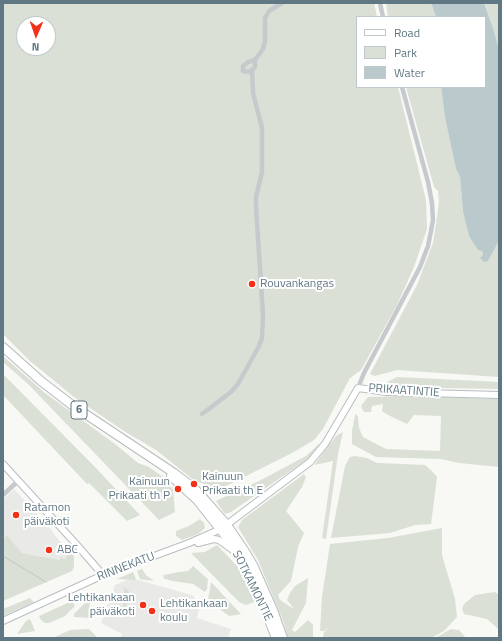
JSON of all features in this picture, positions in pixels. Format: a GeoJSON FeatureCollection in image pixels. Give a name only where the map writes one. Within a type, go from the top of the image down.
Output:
{"type":"FeatureCollection","features":[{"type":"Feature","properties":{"kind":"highway","name":"SOTKAMONTIE"},"geometry":{"type":"LineString","coordinates":[[3,347],[41,381],[72,405],[194,488],[246,553],[254,567],[273,610],[283,638]]}},
{"type":"Feature","properties":{"kind":"highway","name":"SOTKAMONTIE"},"geometry":{"type":"LineString","coordinates":[[224,527],[262,600],[276,638]]}},
{"type":"Feature","properties":{"kind":"street"},"geometry":{"type":"LineString","coordinates":[[252,70],[248,72],[243,71],[242,66],[255,60],[263,49],[265,41],[265,18],[270,10],[282,3]]}},
{"type":"Feature","properties":{"kind":"street"},"geometry":{"type":"LineString","coordinates":[[380,3],[383,16]]}},
{"type":"Feature","properties":{"kind":"street"},"geometry":{"type":"LineString","coordinates":[[202,414],[231,392],[238,384],[259,346],[263,328],[256,207],[256,197],[262,172],[262,128],[253,93],[252,70],[255,66],[255,60]]}},
{"type":"Feature","properties":{"kind":"street"},"geometry":{"type":"LineString","coordinates":[[358,388],[364,373],[420,267],[428,246],[433,220],[432,203],[428,182],[402,88]]}},
{"type":"Feature","properties":{"kind":"street","name":"PRIKAATINTIE"},"geometry":{"type":"LineString","coordinates":[[224,527],[310,462],[325,444],[358,388],[387,392],[499,395]]}},
{"type":"Feature","properties":{"kind":"street"},"geometry":{"type":"LineString","coordinates":[[3,464],[103,575]]}},
{"type":"Feature","properties":{"kind":"street"},"geometry":{"type":"LineString","coordinates":[[3,495],[18,481]]}},
{"type":"Feature","properties":{"kind":"street","name":"RINNEKATU"},"geometry":{"type":"LineString","coordinates":[[3,621],[103,575],[189,543],[224,527]]}},
{"type":"Feature","properties":{"kind":"street"},"geometry":{"type":"LineString","coordinates":[[189,543],[200,543],[214,539],[219,540],[238,554]]}},
{"type":"Feature","properties":{"kind":"shaded area"},"geometry":{"type":"Polygon","coordinates":[[[14,489],[50,528],[68,551],[66,553],[67,556],[63,559],[60,560],[22,553],[7,535],[3,539],[3,500],[14,489]]]}},
{"type":"Feature","properties":{"kind":"shaded area","name":"Lehtikankaan koulu"},"geometry":{"type":"Polygon","coordinates":[[[131,578],[192,595],[200,605],[197,618],[231,629],[228,638],[121,638],[122,634],[101,623],[115,585],[131,578]]]}},
{"type":"Feature","properties":{"kind":"green space"},"geometry":{"type":"Polygon","coordinates":[[[3,3],[374,3],[377,16],[356,16],[356,88],[398,88],[426,200],[427,229],[414,267],[397,305],[361,370],[350,378],[323,429],[314,440],[292,453],[220,489],[195,481],[156,450],[124,431],[74,397],[30,361],[3,334],[3,3]]]}},
{"type":"Feature","properties":{"kind":"green space"},"geometry":{"type":"Polygon","coordinates":[[[386,3],[431,3],[436,16],[388,16],[386,3]]]}},
{"type":"Feature","properties":{"kind":"green space"},"geometry":{"type":"Polygon","coordinates":[[[484,3],[499,3],[499,49],[493,28],[484,3]]]}},
{"type":"Feature","properties":{"kind":"green space"},"geometry":{"type":"Polygon","coordinates":[[[406,88],[441,88],[445,118],[456,169],[460,177],[463,212],[469,236],[482,251],[483,255],[488,261],[499,241],[499,377],[397,370],[375,376],[370,374],[417,285],[433,243],[439,201],[438,191],[434,187],[406,88]]]}},
{"type":"Feature","properties":{"kind":"green space"},"geometry":{"type":"Polygon","coordinates":[[[3,356],[45,393],[115,444],[138,463],[149,467],[166,479],[173,490],[175,512],[159,520],[28,384],[3,362],[3,356]]]}},
{"type":"Feature","properties":{"kind":"green space"},"geometry":{"type":"Polygon","coordinates":[[[3,374],[140,515],[127,521],[89,483],[87,484],[3,395],[3,374]]]}},
{"type":"Feature","properties":{"kind":"green space"},"geometry":{"type":"Polygon","coordinates":[[[397,377],[499,382],[499,389],[381,386],[397,377]]]}},
{"type":"Feature","properties":{"kind":"green space"},"geometry":{"type":"Polygon","coordinates":[[[408,396],[499,399],[499,467],[459,463],[441,459],[376,457],[352,444],[352,431],[356,414],[358,417],[359,428],[363,437],[386,449],[440,451],[441,416],[414,415],[407,424],[382,411],[383,404],[372,406],[371,412],[364,412],[361,406],[368,397],[408,396]]]}},
{"type":"Feature","properties":{"kind":"green space"},"geometry":{"type":"Polygon","coordinates":[[[343,432],[338,454],[326,539],[322,538],[333,461],[314,465],[336,436],[343,432]]]}},
{"type":"Feature","properties":{"kind":"green space"},"geometry":{"type":"Polygon","coordinates":[[[322,441],[309,458],[231,512],[225,514],[216,501],[259,481],[306,456],[322,441]]]}},
{"type":"Feature","properties":{"kind":"green space"},"geometry":{"type":"Polygon","coordinates":[[[355,456],[367,458],[377,463],[425,465],[432,471],[437,477],[431,524],[415,525],[390,533],[331,538],[345,466],[350,457],[355,456]]]}},
{"type":"Feature","properties":{"kind":"green space"},"geometry":{"type":"Polygon","coordinates":[[[304,474],[306,477],[302,487],[286,511],[304,533],[298,547],[291,581],[278,595],[280,600],[294,609],[287,600],[290,593],[295,586],[308,578],[306,603],[292,630],[295,632],[308,620],[313,625],[313,638],[288,638],[284,623],[258,560],[238,527],[242,520],[304,474]]]}},
{"type":"Feature","properties":{"kind":"green space"},"geometry":{"type":"Polygon","coordinates":[[[200,519],[204,523],[205,528],[198,534],[182,540],[176,536],[176,531],[189,526],[200,519]]]}},
{"type":"Feature","properties":{"kind":"green space"},"geometry":{"type":"Polygon","coordinates":[[[442,528],[442,555],[455,599],[457,617],[444,631],[431,638],[323,638],[324,632],[331,626],[324,631],[320,631],[322,597],[330,544],[388,538],[442,528]]]}},
{"type":"Feature","properties":{"kind":"green space"},"geometry":{"type":"Polygon","coordinates":[[[7,535],[22,553],[60,560],[61,557],[64,559],[67,556],[66,553],[68,551],[74,556],[74,567],[72,571],[3,601],[3,539],[7,535]]]}},
{"type":"Feature","properties":{"kind":"green space"},"geometry":{"type":"Polygon","coordinates":[[[217,545],[238,567],[253,591],[254,602],[246,605],[239,602],[191,553],[205,552],[217,545]]]}},
{"type":"Feature","properties":{"kind":"green space"},"geometry":{"type":"Polygon","coordinates":[[[193,566],[208,579],[207,589],[205,592],[193,584],[163,578],[164,575],[188,571],[193,566]]]}},
{"type":"Feature","properties":{"kind":"green space"},"geometry":{"type":"Polygon","coordinates":[[[142,569],[146,575],[154,581],[140,579],[137,571],[142,569]]]}},
{"type":"Feature","properties":{"kind":"green space"},"geometry":{"type":"Polygon","coordinates":[[[133,572],[136,579],[135,580],[117,579],[133,572]]]}},
{"type":"Feature","properties":{"kind":"green space"},"geometry":{"type":"Polygon","coordinates":[[[211,582],[241,614],[229,616],[208,600],[211,582]]]}},
{"type":"Feature","properties":{"kind":"green space"},"geometry":{"type":"Polygon","coordinates":[[[122,587],[126,588],[129,591],[126,607],[123,607],[124,588],[122,587]]]}},
{"type":"Feature","properties":{"kind":"green space"},"geometry":{"type":"Polygon","coordinates":[[[495,592],[499,595],[499,630],[487,619],[464,614],[462,609],[464,604],[475,595],[495,592]]]}},
{"type":"Feature","properties":{"kind":"green space"},"geometry":{"type":"Polygon","coordinates":[[[93,597],[93,599],[90,599],[89,616],[92,616],[93,618],[74,617],[74,614],[88,600],[93,597]]]}},
{"type":"Feature","properties":{"kind":"green space"},"geometry":{"type":"Polygon","coordinates":[[[30,598],[34,602],[3,616],[3,609],[30,598]]]}},
{"type":"Feature","properties":{"kind":"green space"},"geometry":{"type":"Polygon","coordinates":[[[72,601],[75,606],[65,616],[49,623],[45,623],[41,620],[39,616],[72,601]]]}},
{"type":"Feature","properties":{"kind":"green space"},"geometry":{"type":"Polygon","coordinates":[[[30,619],[35,631],[17,634],[26,621],[30,619]]]}},
{"type":"Feature","properties":{"kind":"green space"},"geometry":{"type":"Polygon","coordinates":[[[89,629],[98,638],[53,638],[70,630],[89,629]]]}},
{"type":"Feature","properties":{"kind":"green space"},"geometry":{"type":"Polygon","coordinates":[[[451,629],[459,630],[466,638],[435,638],[451,629]]]}},
{"type":"Feature","properties":{"kind":"water"},"geometry":{"type":"Polygon","coordinates":[[[431,3],[484,3],[499,49],[499,241],[488,261],[484,262],[480,258],[483,255],[482,251],[478,250],[469,236],[463,212],[460,177],[456,169],[445,118],[441,88],[486,88],[486,16],[436,16],[431,3]]]}},
{"type":"Feature","properties":{"kind":"waterway"},"geometry":{"type":"LineString","coordinates":[[3,556],[46,582]]}},
{"type":"Feature","properties":{"kind":"place","name":"Rouvankangas"},"geometry":{"type":"Point","coordinates":[252,284]}},
{"type":"Feature","properties":{"kind":"place","name":"Kainuun Prikaati th E"},"geometry":{"type":"Point","coordinates":[194,484]}},
{"type":"Feature","properties":{"kind":"place","name":"Kainuun Prikaati th P"},"geometry":{"type":"Point","coordinates":[178,489]}},
{"type":"Feature","properties":{"kind":"place","name":"Ratamon päiväkoti"},"geometry":{"type":"Point","coordinates":[16,515]}},
{"type":"Feature","properties":{"kind":"place","name":"ABC"},"geometry":{"type":"Point","coordinates":[49,550]}},
{"type":"Feature","properties":{"kind":"place","name":"Lehtikankaan päiväkoti"},"geometry":{"type":"Point","coordinates":[143,605]}},
{"type":"Feature","properties":{"kind":"place","name":"Lehtikankaan koulu"},"geometry":{"type":"Point","coordinates":[152,611]}}]}
